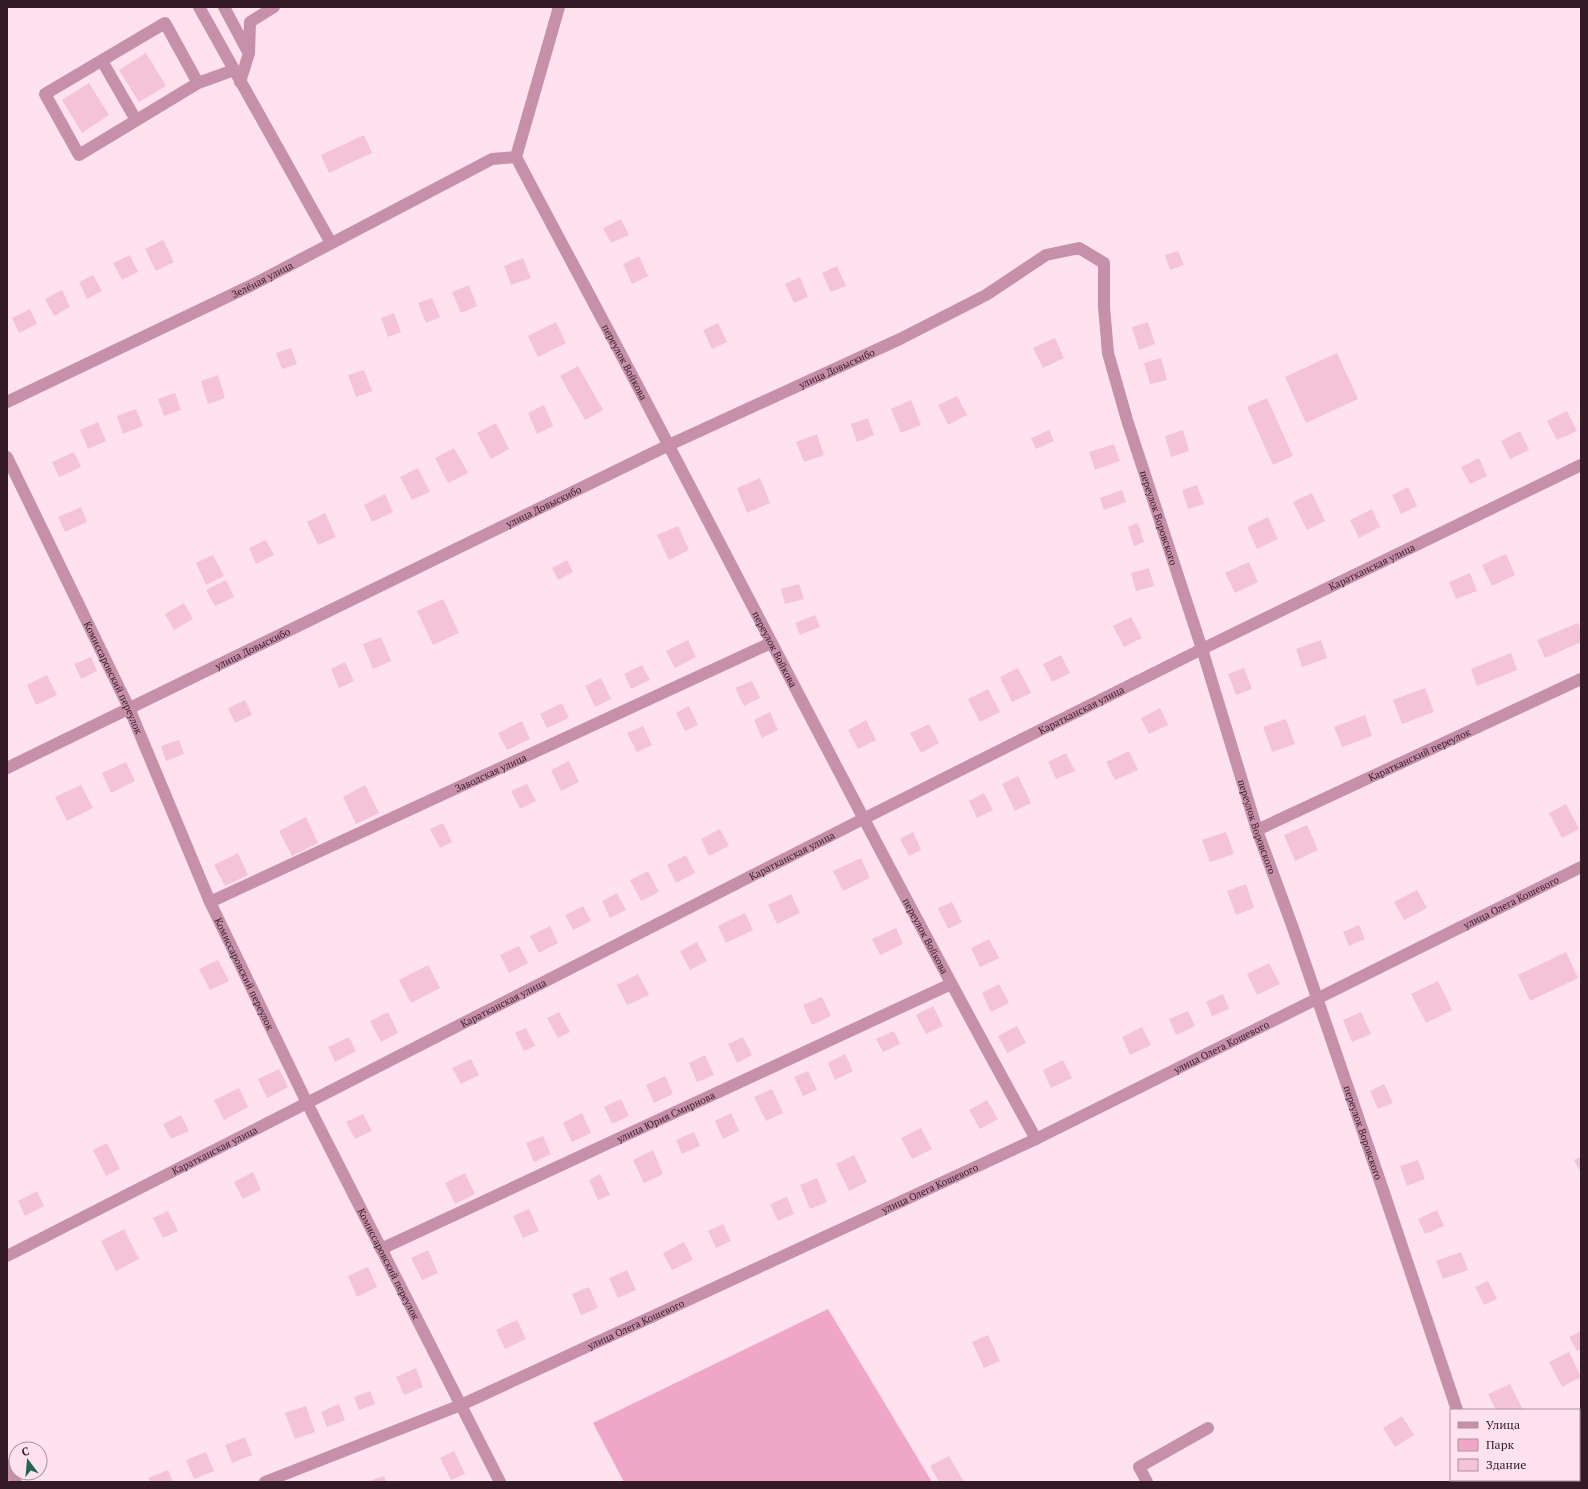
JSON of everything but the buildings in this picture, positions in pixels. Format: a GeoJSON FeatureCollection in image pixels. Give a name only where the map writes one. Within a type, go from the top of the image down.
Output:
{"type":"FeatureCollection","features":[{"type":"Feature","properties":{"kind":"street"},"geometry":{"type":"LineString","coordinates":[[199,7],[331,244]]}},
{"type":"Feature","properties":{"kind":"street"},"geometry":{"type":"LineString","coordinates":[[224,7],[249,52]]}},
{"type":"Feature","properties":{"kind":"street"},"geometry":{"type":"LineString","coordinates":[[240,82],[249,52],[250,22],[274,7]]}},
{"type":"Feature","properties":{"kind":"street"},"geometry":{"type":"LineString","coordinates":[[516,157],[559,7]]}},
{"type":"Feature","properties":{"kind":"street"},"geometry":{"type":"LineString","coordinates":[[198,83],[165,22],[45,94],[79,155],[198,83],[234,70]]}},
{"type":"Feature","properties":{"kind":"street"},"geometry":{"type":"LineString","coordinates":[[102,61],[136,120]]}},
{"type":"Feature","properties":{"kind":"street","name":"Зелёная улица"},"geometry":{"type":"LineString","coordinates":[[7,402],[252,285],[492,159],[516,157]]}},
{"type":"Feature","properties":{"kind":"street","name":"переулок Войкова"},"geometry":{"type":"LineString","coordinates":[[516,157],[864,820],[951,984],[1036,1139]]}},
{"type":"Feature","properties":{"kind":"street","name":"улица Довыскибо"},"geometry":{"type":"LineString","coordinates":[[7,768],[669,446],[829,370],[900,339],[986,295],[1046,255],[1079,248]]}},
{"type":"Feature","properties":{"kind":"street","name":"переулок Воровского"},"geometry":{"type":"LineString","coordinates":[[1079,248],[1104,263],[1104,307],[1108,353],[1127,420],[1202,649],[1257,830],[1317,998],[1457,1409]]}},
{"type":"Feature","properties":{"kind":"street","name":"Комиссаровский переулок"},"geometry":{"type":"LineString","coordinates":[[7,457],[129,708],[210,902],[306,1103],[500,1482]]}},
{"type":"Feature","properties":{"kind":"street","name":"Каратканская улица"},"geometry":{"type":"LineString","coordinates":[[7,1256],[1202,649],[1581,465]]}},
{"type":"Feature","properties":{"kind":"street","name":"Заводская улица"},"geometry":{"type":"LineString","coordinates":[[210,902],[771,643]]}},
{"type":"Feature","properties":{"kind":"street","name":"Каратканский переулок"},"geometry":{"type":"LineString","coordinates":[[1257,830],[1581,679]]}},
{"type":"Feature","properties":{"kind":"street","name":"улица Олега Кошевого"},"geometry":{"type":"LineString","coordinates":[[265,1482],[461,1405],[1036,1139],[1581,867]]}},
{"type":"Feature","properties":{"kind":"street","name":"улица Юрия Смирнова"},"geometry":{"type":"LineString","coordinates":[[381,1249],[951,984]]}},
{"type":"Feature","properties":{"kind":"street"},"geometry":{"type":"LineString","coordinates":[[1147,1482],[1139,1467],[1208,1428]]}},
{"type":"Feature","properties":{"kind":"street"},"geometry":{"type":"LineString","coordinates":[[7,1465],[16,1482]]}},
{"type":"Feature","properties":{"kind":"street"},"geometry":{"type":"LineString","coordinates":[[1475,1482],[1480,1481]]}},
{"type":"Feature","properties":{"kind":"green space"},"geometry":{"type":"Polygon","coordinates":[[[828,1309],[932,1482],[624,1482],[593,1423],[828,1309]]]}}]}
